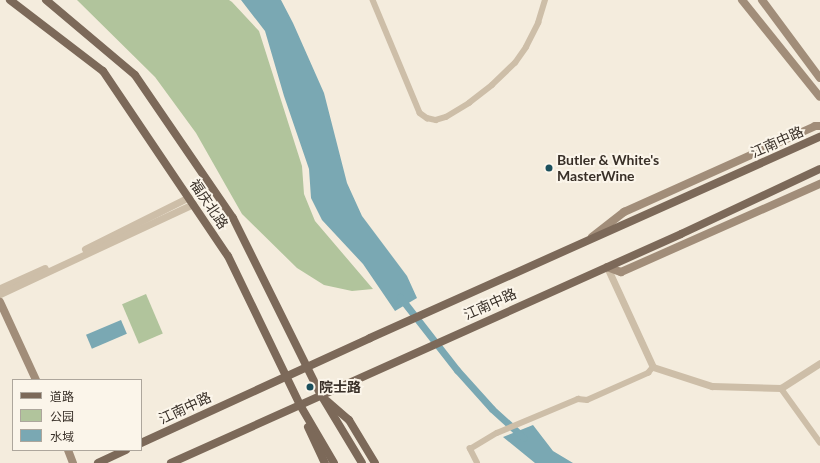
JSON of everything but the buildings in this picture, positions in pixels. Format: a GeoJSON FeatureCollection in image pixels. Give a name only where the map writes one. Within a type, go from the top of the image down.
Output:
{"type":"FeatureCollection","features":[{"type":"Feature","properties":{"kind":"main road","name":"福庆北路"},"geometry":{"type":"LineString","coordinates":[[10,0],[103,71],[228,256],[285,376],[334,463]]}},
{"type":"Feature","properties":{"kind":"main road","name":"福庆北路"},"geometry":{"type":"LineString","coordinates":[[46,0],[135,75],[233,218],[308,366],[321,395],[362,463]]}},
{"type":"Feature","properties":{"kind":"main road"},"geometry":{"type":"LineString","coordinates":[[742,0],[820,97]]}},
{"type":"Feature","properties":{"kind":"main road"},"geometry":{"type":"LineString","coordinates":[[762,0],[820,78]]}},
{"type":"Feature","properties":{"kind":"main road"},"geometry":{"type":"LineString","coordinates":[[588,240],[624,212],[815,126],[820,126]]}},
{"type":"Feature","properties":{"kind":"main road","name":"江南中路"},"geometry":{"type":"LineString","coordinates":[[142,443],[438,307],[820,137]]}},
{"type":"Feature","properties":{"kind":"main road","name":"江南中路"},"geometry":{"type":"LineString","coordinates":[[171,463],[607,267],[820,169]]}},
{"type":"Feature","properties":{"kind":"main road"},"geometry":{"type":"LineString","coordinates":[[607,267],[621,272],[820,184]]}},
{"type":"Feature","properties":{"kind":"main road"},"geometry":{"type":"LineString","coordinates":[[0,302],[36,379]]}},
{"type":"Feature","properties":{"kind":"main road"},"geometry":{"type":"LineString","coordinates":[[321,395],[349,420],[375,463]]}},
{"type":"Feature","properties":{"kind":"main road"},"geometry":{"type":"LineString","coordinates":[[300,405],[311,436],[325,463]]}},
{"type":"Feature","properties":{"kind":"main road"},"geometry":{"type":"LineString","coordinates":[[68,451],[74,463]]}},
{"type":"Feature","properties":{"kind":"main road"},"geometry":{"type":"LineString","coordinates":[[98,463],[124,451]]}},
{"type":"Feature","properties":{"kind":"street"},"geometry":{"type":"LineString","coordinates":[[374,0],[420,113],[427,118],[436,120],[446,117],[469,104],[492,86],[514,64],[526,47],[538,23],[545,0]]}},
{"type":"Feature","properties":{"kind":"street"},"geometry":{"type":"LineString","coordinates":[[0,288],[191,201]]}},
{"type":"Feature","properties":{"kind":"street"},"geometry":{"type":"LineString","coordinates":[[0,294],[191,201]]}},
{"type":"Feature","properties":{"kind":"street"},"geometry":{"type":"LineString","coordinates":[[607,267],[653,367],[712,386],[781,388],[820,363]]}},
{"type":"Feature","properties":{"kind":"street"},"geometry":{"type":"LineString","coordinates":[[477,463],[470,449],[497,433],[578,399],[587,400],[648,373],[653,367]]}},
{"type":"Feature","properties":{"kind":"street"},"geometry":{"type":"LineString","coordinates":[[781,388],[820,442]]}},
{"type":"Feature","properties":{"kind":"green space"},"geometry":{"type":"Polygon","coordinates":[[[77,0],[229,0],[232,2],[259,31],[302,166],[304,194],[315,221],[373,289],[352,291],[324,285],[297,268],[242,214],[196,133],[155,77],[77,0]]]}},
{"type":"Feature","properties":{"kind":"green space"},"geometry":{"type":"Polygon","coordinates":[[[146,294],[163,334],[139,344],[122,304],[146,294]]]}},
{"type":"Feature","properties":{"kind":"water"},"geometry":{"type":"Polygon","coordinates":[[[241,0],[281,0],[293,23],[324,93],[347,183],[362,216],[407,276],[417,298],[395,311],[363,264],[322,220],[311,198],[309,169],[284,96],[265,31],[241,0]]]}},
{"type":"Feature","properties":{"kind":"water"},"geometry":{"type":"Polygon","coordinates":[[[121,320],[127,334],[92,349],[86,335],[121,320]]]}},
{"type":"Feature","properties":{"kind":"water"},"geometry":{"type":"Polygon","coordinates":[[[533,425],[553,451],[573,463],[535,463],[503,437],[533,425]]]}},
{"type":"Feature","properties":{"kind":"waterway"},"geometry":{"type":"LineString","coordinates":[[400,297],[457,370],[492,409],[524,438]]}},
{"type":"Feature","properties":{"kind":"place","name":"Butler & White's MasterWine"},"geometry":{"type":"Point","coordinates":[549,168]}},
{"type":"Feature","properties":{"kind":"place","name":"院士路"},"geometry":{"type":"Point","coordinates":[310,387]}}]}
